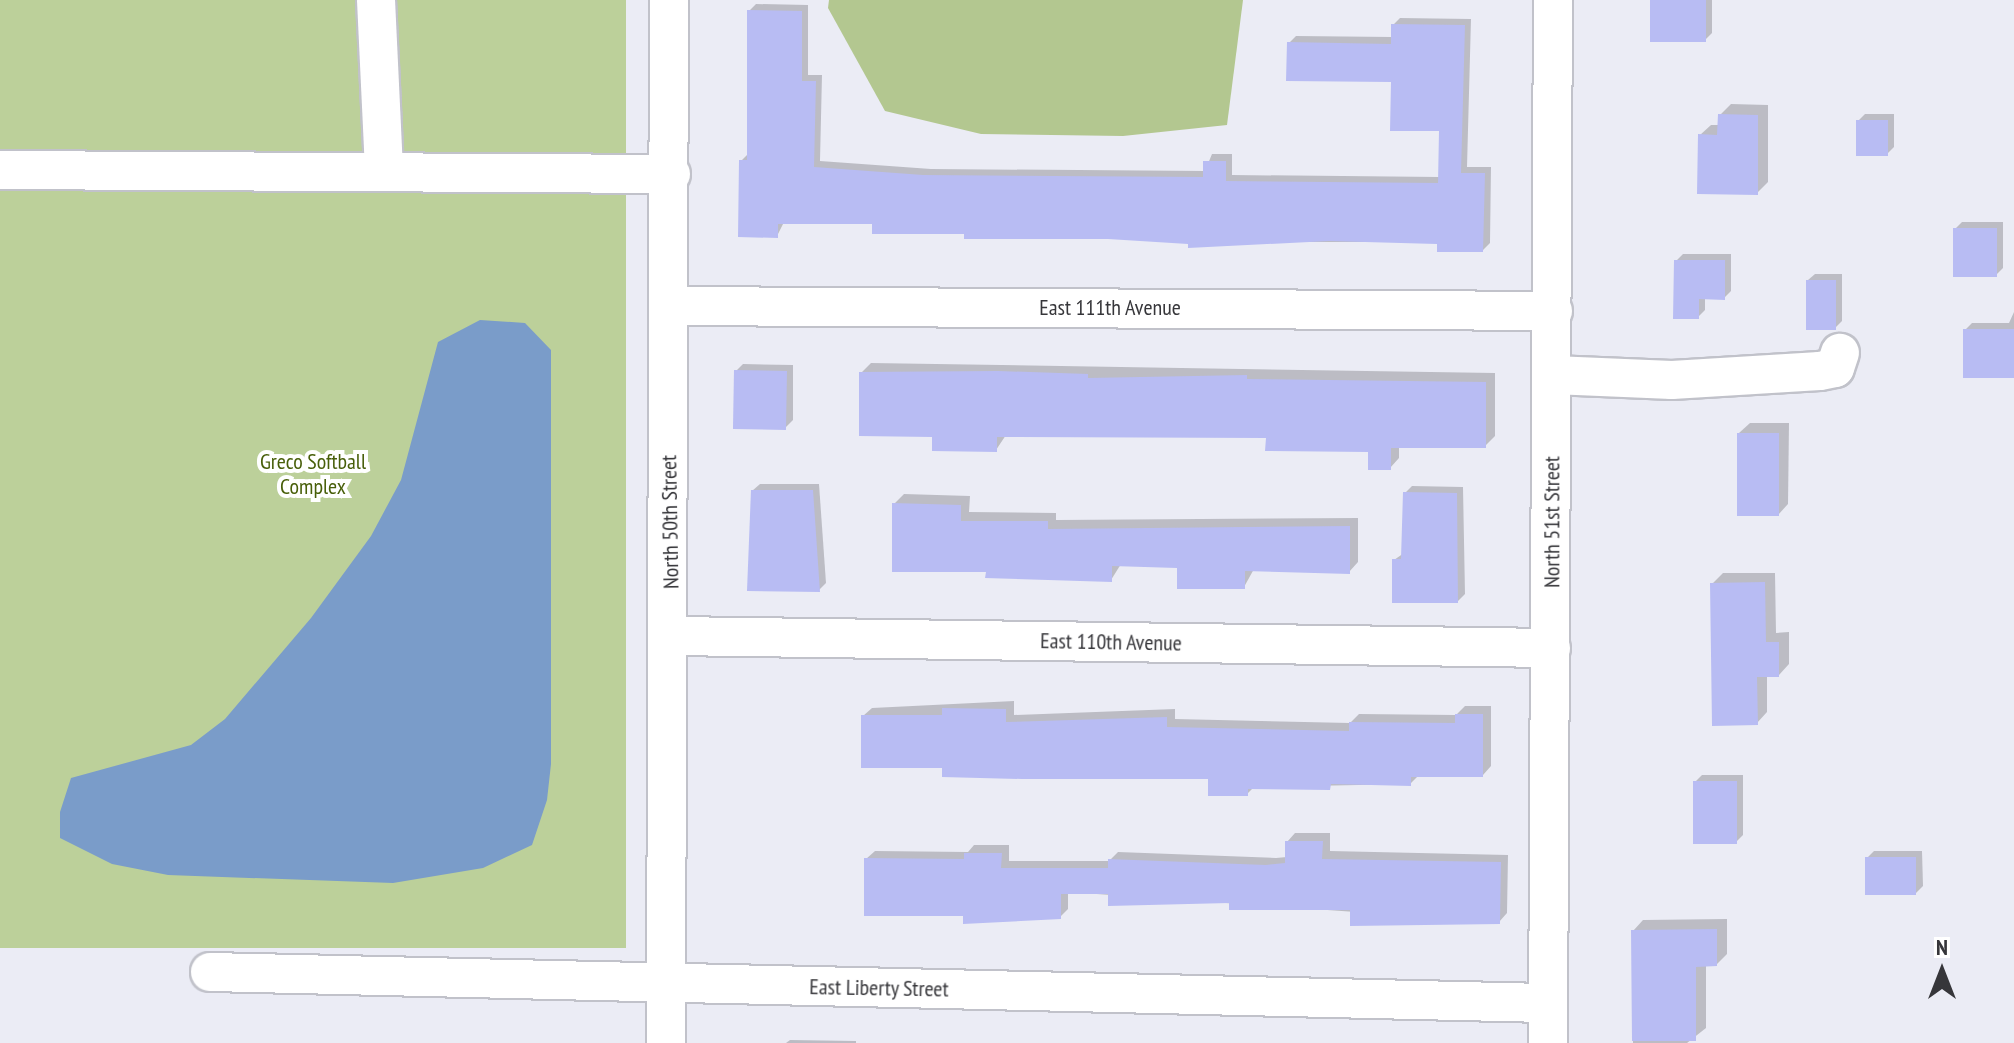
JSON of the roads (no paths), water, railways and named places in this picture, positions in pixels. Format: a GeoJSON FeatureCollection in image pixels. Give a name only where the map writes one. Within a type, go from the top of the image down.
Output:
{"type":"FeatureCollection","features":[{"type":"Feature","properties":{"kind":"street"},"geometry":{"type":"LineString","coordinates":[[376,0],[384,171]]}},
{"type":"Feature","properties":{"kind":"street","name":"North 50th Street"},"geometry":{"type":"LineString","coordinates":[[666,1043],[671,636],[669,0]]}},
{"type":"Feature","properties":{"kind":"street","name":"North 51st Street"},"geometry":{"type":"LineString","coordinates":[[1548,1043],[1553,0]]}},
{"type":"Feature","properties":{"kind":"street"},"geometry":{"type":"LineString","coordinates":[[0,170],[671,174]]}},
{"type":"Feature","properties":{"kind":"street","name":"East 111th Avenue"},"geometry":{"type":"LineString","coordinates":[[668,306],[1553,311]]}},
{"type":"Feature","properties":{"kind":"street"},"geometry":{"type":"LineString","coordinates":[[1553,375],[1672,380],[1820,371],[1835,368],[1840,353]]}},
{"type":"Feature","properties":{"kind":"street","name":"East 110th Avenue"},"geometry":{"type":"LineString","coordinates":[[671,636],[1551,648]]}},
{"type":"Feature","properties":{"kind":"street","name":"East Liberty Street"},"geometry":{"type":"LineString","coordinates":[[210,972],[1548,1003]]}},
{"type":"Feature","properties":{"kind":"water"},"geometry":{"type":"Polygon","coordinates":[[[480,320],[525,323],[551,350],[551,764],[547,800],[532,845],[483,868],[393,883],[168,875],[112,864],[60,838],[60,812],[71,778],[191,745],[225,719],[311,618],[371,536],[401,480],[438,342],[480,320]]]}},
{"type":"Feature","properties":{"kind":"park label","name":"Greco Softball Complex"},"geometry":{"type":"Point","coordinates":[313,474]}}]}
